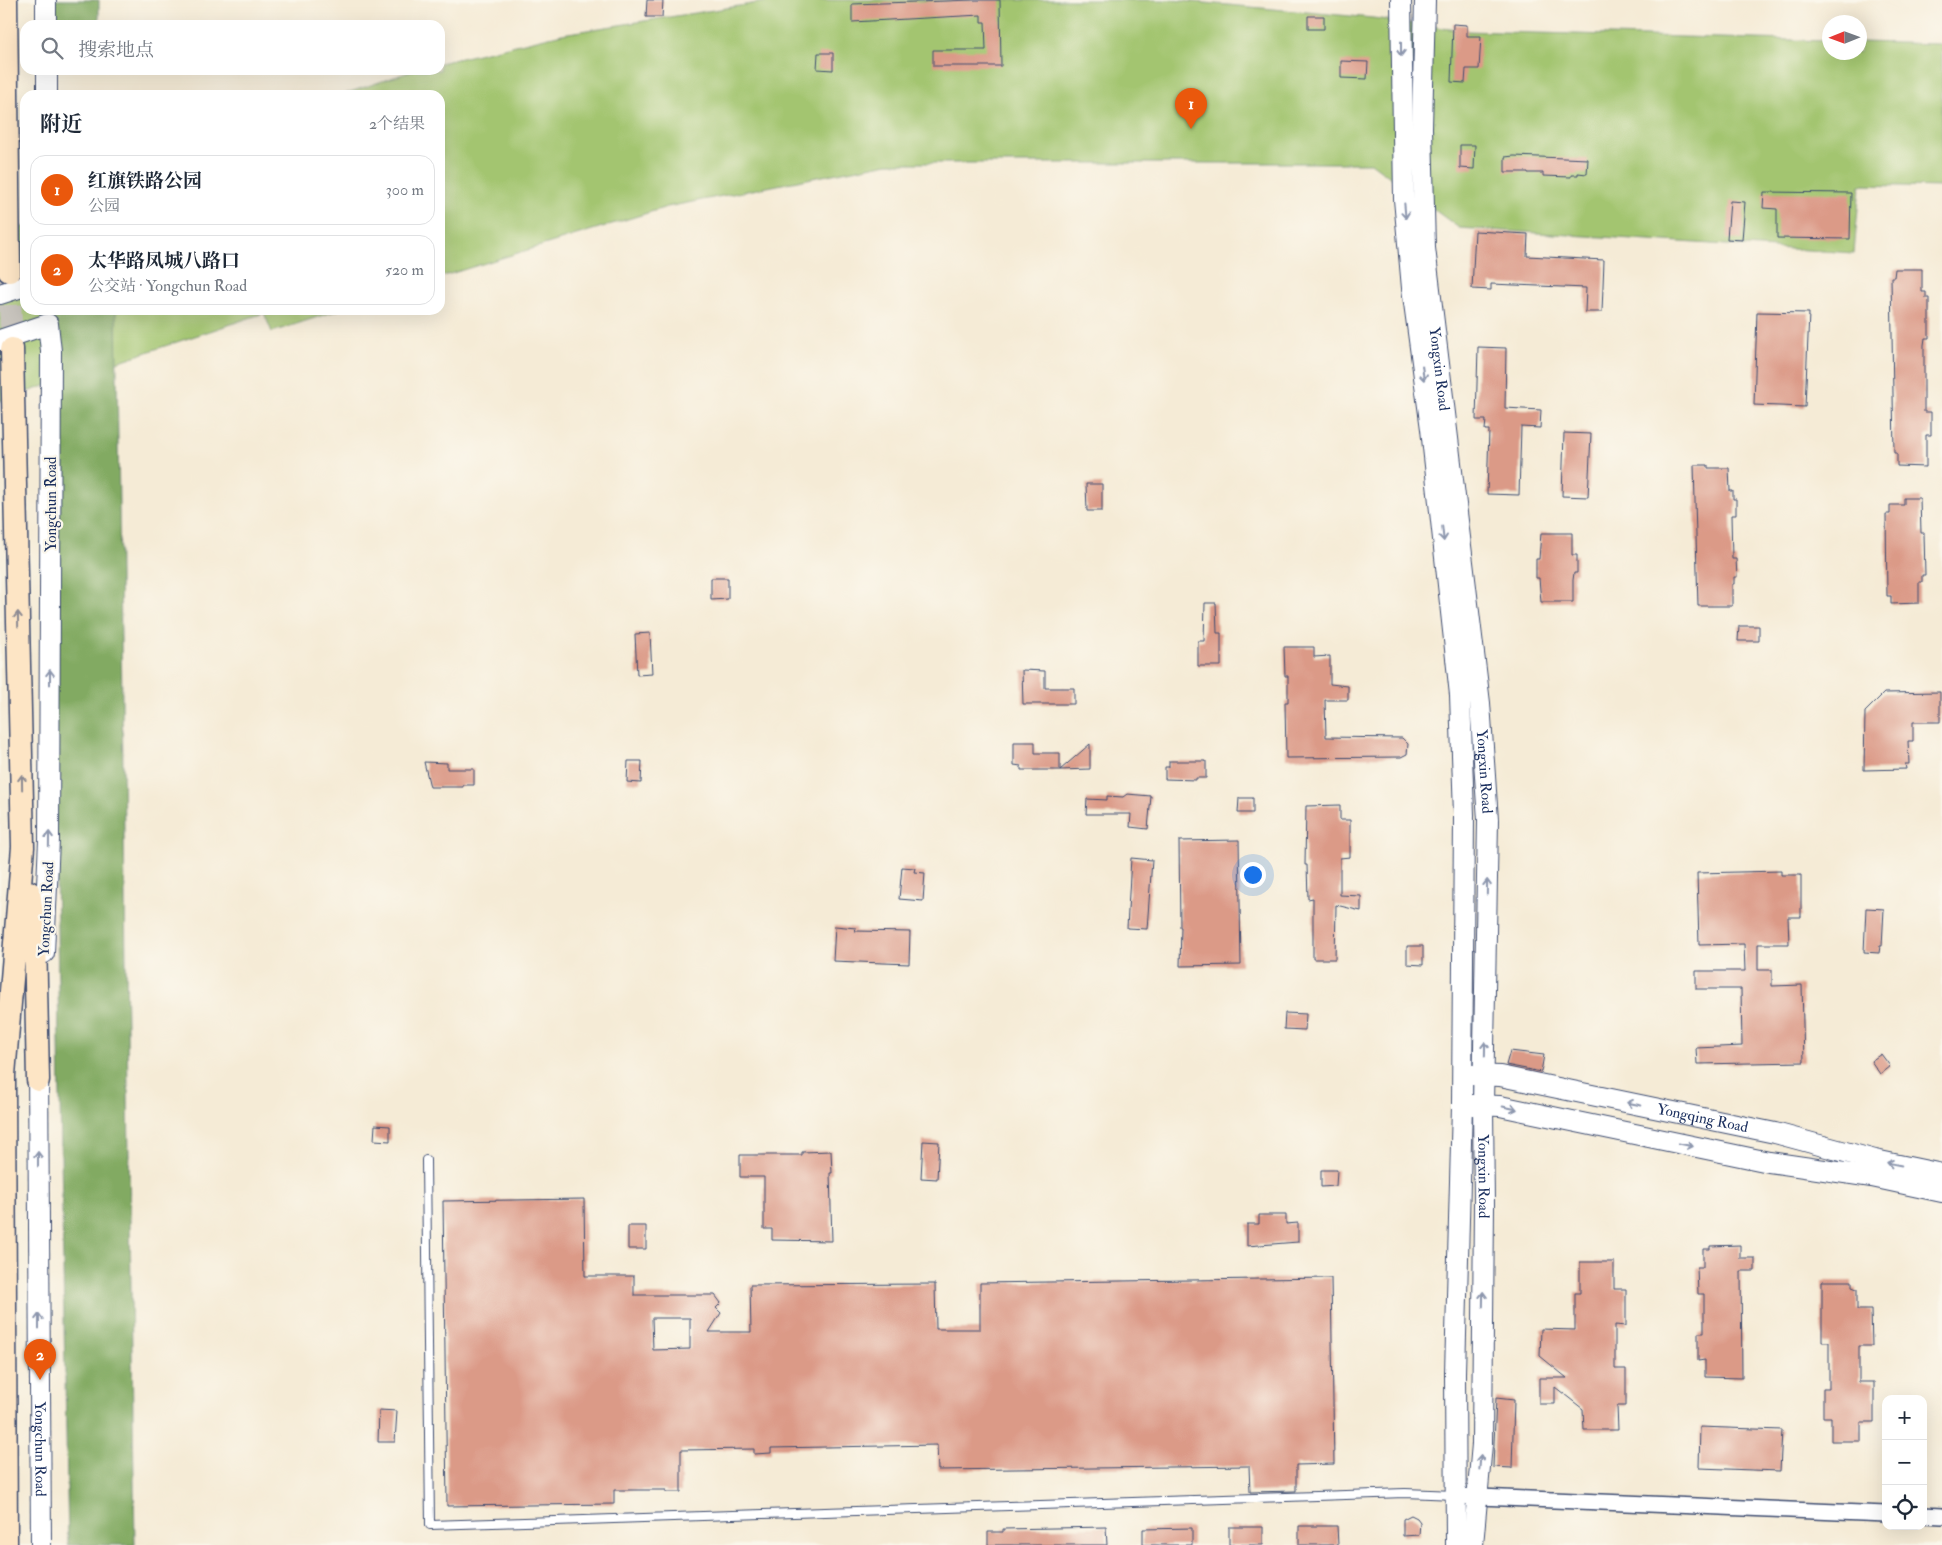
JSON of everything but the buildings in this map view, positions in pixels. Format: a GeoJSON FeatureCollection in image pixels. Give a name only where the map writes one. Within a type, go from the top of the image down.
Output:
{"type":"FeatureCollection","features":[{"type":"Feature","properties":{"kind":"main road"},"geometry":{"type":"LineString","coordinates":[[6,0],[9,270]]}},
{"type":"Feature","properties":{"kind":"main road","name":"Yongchun Road"},"geometry":{"type":"LineString","coordinates":[[6,344],[23,847],[4,1075],[6,1545]]}},
{"type":"Feature","properties":{"kind":"main road"},"geometry":{"type":"LineString","coordinates":[[23,847],[35,936],[38,1080]]}},
{"type":"Feature","properties":{"kind":"street"},"geometry":{"type":"LineString","coordinates":[[46,0],[46,20]]}},
{"type":"Feature","properties":{"kind":"street","name":"Yongxin Road"},"geometry":{"type":"LineString","coordinates":[[1401,0],[1404,199],[1412,288],[1431,429],[1460,695],[1464,815],[1462,1105],[1455,1374],[1456,1545]]}},
{"type":"Feature","properties":{"kind":"street","name":"Yongxin Road"},"geometry":{"type":"LineString","coordinates":[[1425,0],[1422,120],[1425,248],[1480,703],[1488,820],[1483,1105],[1482,1444],[1473,1545]]}},
{"type":"Feature","properties":{"kind":"street"},"geometry":{"type":"LineString","coordinates":[[47,75],[48,90]]}},
{"type":"Feature","properties":{"kind":"street"},"geometry":{"type":"LineString","coordinates":[[0,294],[20,288]]}},
{"type":"Feature","properties":{"kind":"street","name":"Yongchun Road"},"geometry":{"type":"LineString","coordinates":[[6,344],[48,324],[51,351],[50,840],[38,1080],[40,1545]]}},
{"type":"Feature","properties":{"kind":"street","name":"Yongqing Road"},"geometry":{"type":"LineString","coordinates":[[1461,1075],[1500,1076],[1775,1134],[1875,1160],[1942,1174]]}},
{"type":"Feature","properties":{"kind":"street","name":"Yongqing Road"},"geometry":{"type":"LineString","coordinates":[[1462,1105],[1500,1106],[1769,1162],[1872,1177],[1942,1192]]}},
{"type":"Feature","properties":{"kind":"street"},"geometry":{"type":"LineString","coordinates":[[1457,1496],[1882,1514]]}},
{"type":"Feature","properties":{"kind":"street"},"geometry":{"type":"LineString","coordinates":[[1927,1515],[1942,1516]]}},
{"type":"Feature","properties":{"kind":"lane"},"geometry":{"type":"LineString","coordinates":[[426,1160],[430,1525],[1405,1492],[1457,1496]]}},
{"type":"Feature","properties":{"kind":"green space"},"geometry":{"type":"Polygon","coordinates":[[[42,0],[99,0],[99,20],[42,20],[42,0]]]}},
{"type":"Feature","properties":{"kind":"green space"},"geometry":{"type":"Polygon","coordinates":[[[777,0],[1172,0],[1373,18],[1464,31],[1822,41],[1822,60],[1867,60],[1867,42],[1942,44],[1942,187],[1860,185],[1854,253],[1459,228],[1371,163],[888,163],[667,207],[445,275],[445,90],[356,90],[400,75],[445,75],[445,62],[562,34],[777,0]]]}},
{"type":"Feature","properties":{"kind":"green space"},"geometry":{"type":"Polygon","coordinates":[[[20,228],[20,315],[258,315],[0,401],[0,236],[20,228]]]}},
{"type":"Feature","properties":{"kind":"green space"},"geometry":{"type":"Polygon","coordinates":[[[46,315],[116,315],[135,1545],[68,1545],[46,315]]]}},
{"type":"Feature","properties":{"kind":"green space"},"geometry":{"type":"Polygon","coordinates":[[[265,315],[324,315],[272,332],[265,315]]]}},
{"type":"Feature","properties":{"kind":"tunnel"},"geometry":{"type":"LineString","coordinates":[[9,272],[12,349]]}},
{"type":"Feature","properties":{"kind":"place","name":"红旗铁路公园"},"geometry":{"type":"Point","coordinates":[1191,129]}},
{"type":"Feature","properties":{"kind":"place","name":"太华路凤城八路口"},"geometry":{"type":"Point","coordinates":[40,1380]}}]}
